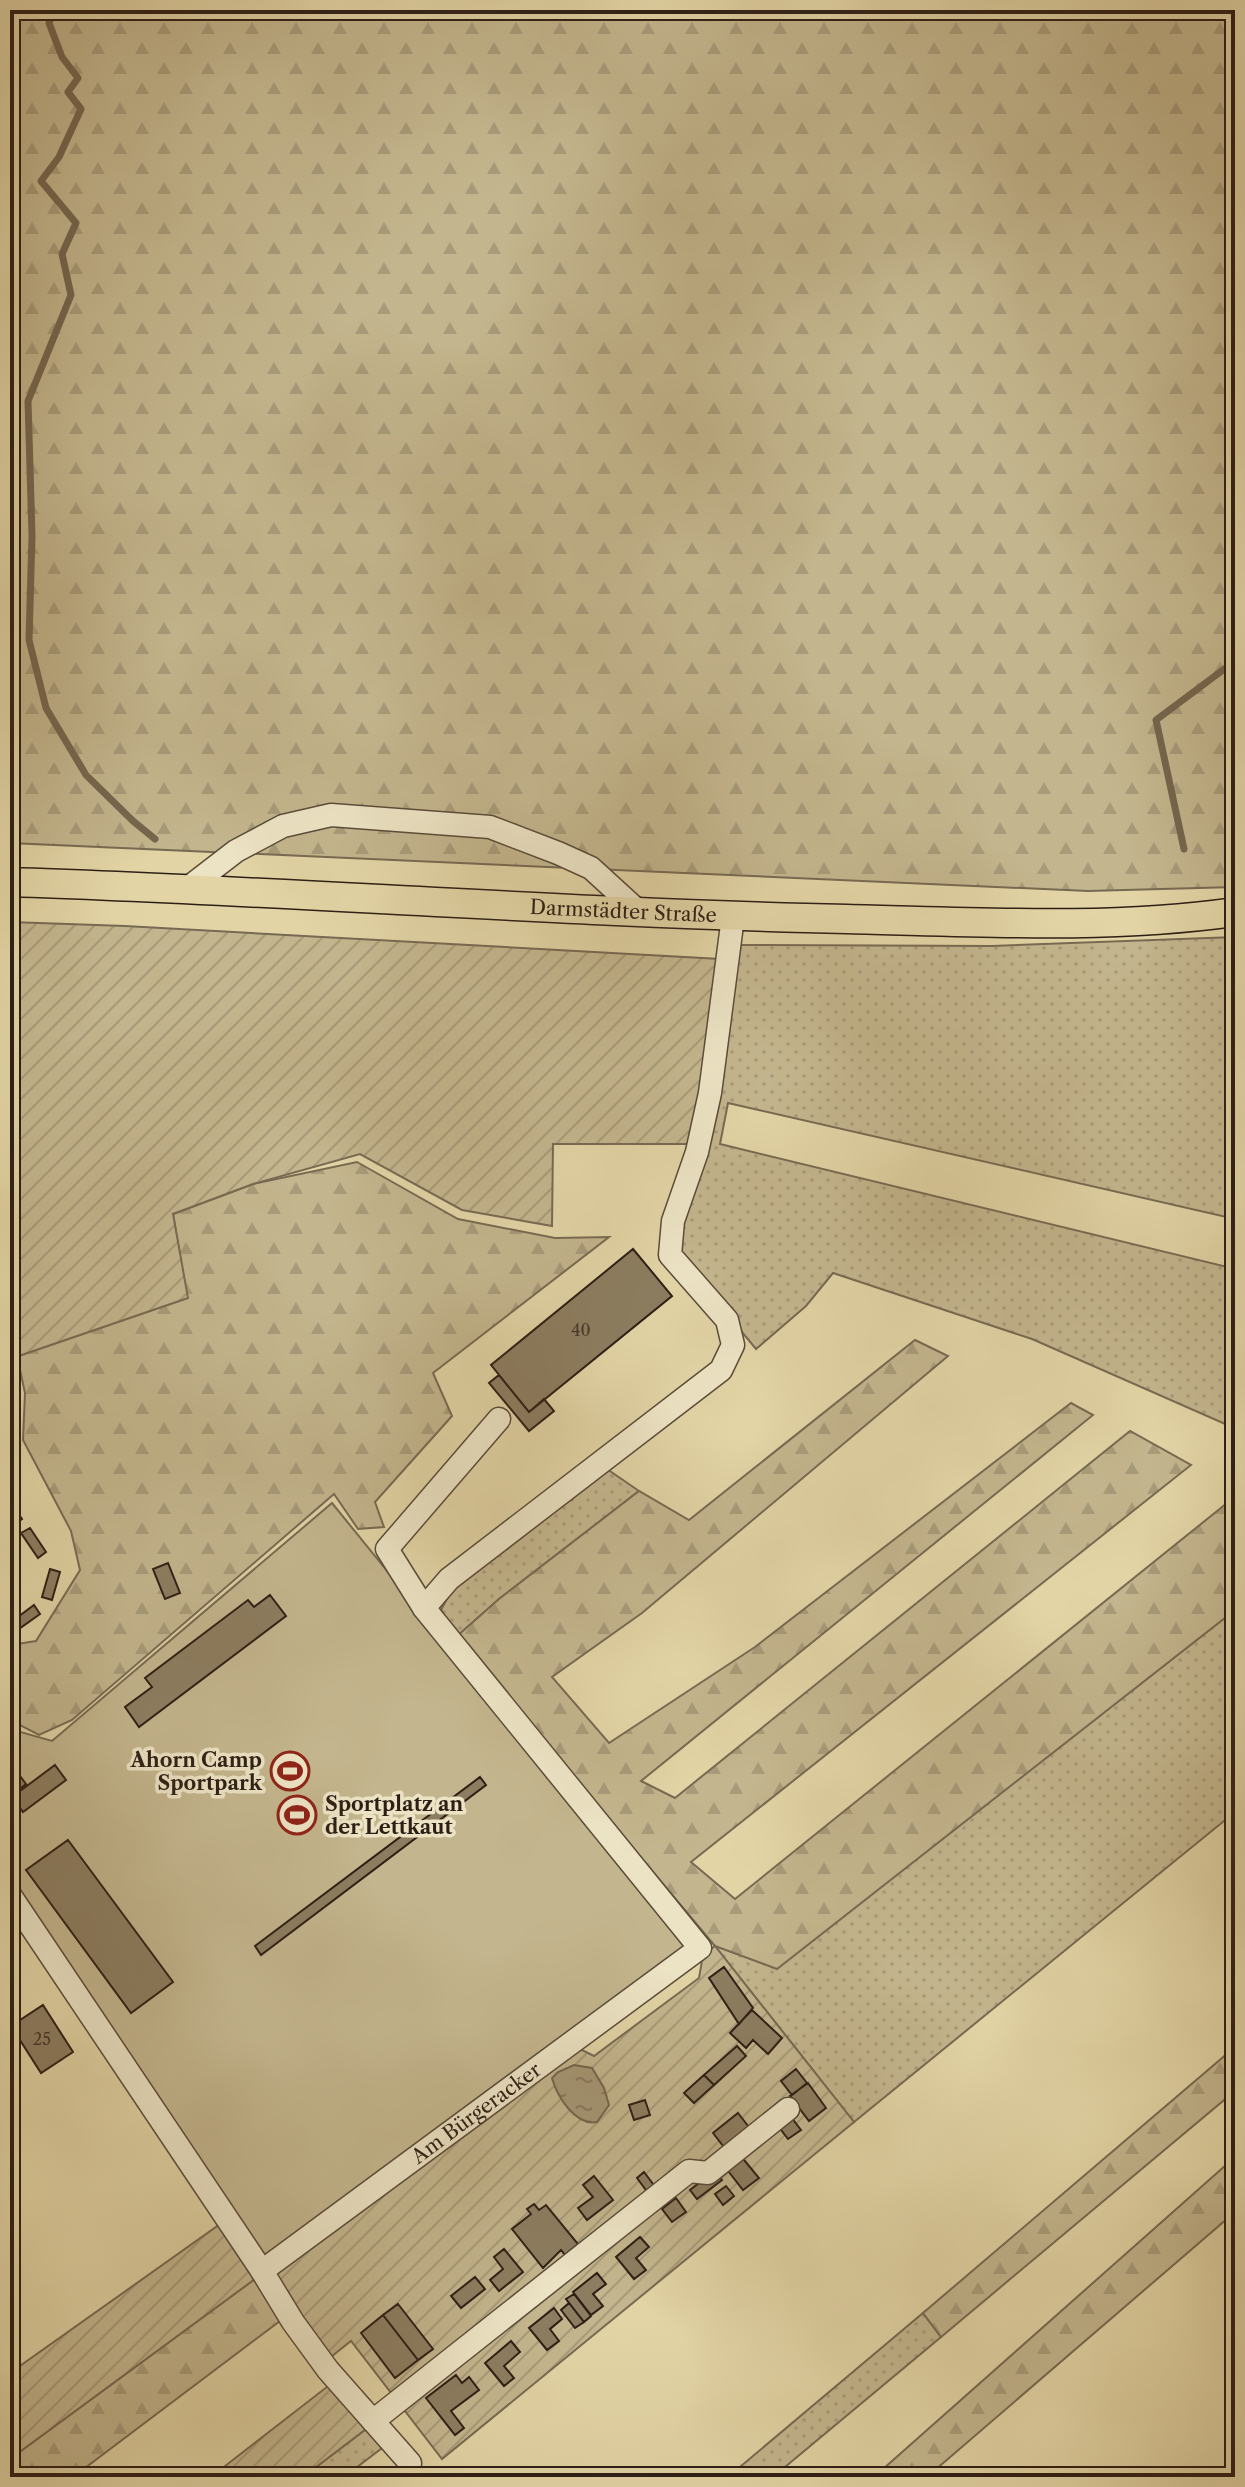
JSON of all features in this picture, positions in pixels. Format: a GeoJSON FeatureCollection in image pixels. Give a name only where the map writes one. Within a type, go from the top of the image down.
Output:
{"type":"FeatureCollection","features":[{"type":"Feature","properties":{"kind":"main road","name":"Darmstädter Straße"},"geometry":{"type":"LineString","coordinates":[[10,882],[188,888],[733,917],[1082,924],[1192,918],[1235,912]]}},
{"type":"Feature","properties":{"kind":"lane"},"geometry":{"type":"LineString","coordinates":[[188,888],[236,851],[283,826],[331,815],[490,827],[591,868],[638,911]]}},
{"type":"Feature","properties":{"kind":"lane"},"geometry":{"type":"LineString","coordinates":[[499,1419],[387,1549],[424,1608],[449,1579],[721,1370],[733,1345],[727,1320],[670,1255],[673,1221],[697,1152],[710,1093],[733,917]]}},
{"type":"Feature","properties":{"kind":"lane","name":"Am Bürgeracker"},"geometry":{"type":"LineString","coordinates":[[262,2271],[700,1948],[424,1608]]}},
{"type":"Feature","properties":{"kind":"lane"},"geometry":{"type":"LineString","coordinates":[[10,1895],[293,2322],[328,2370],[410,2463]]}},
{"type":"Feature","properties":{"kind":"lane"},"geometry":{"type":"LineString","coordinates":[[373,2421],[689,2171],[708,2173],[788,2109]]}},
{"type":"Feature","properties":{"kind":"green space"},"geometry":{"type":"Polygon","coordinates":[[[10,10],[1235,10],[1235,887],[1088,891],[10,843],[10,10]]]}},
{"type":"Feature","properties":{"kind":"green space"},"geometry":{"type":"Polygon","coordinates":[[[10,922],[720,959],[693,1144],[553,1144],[552,1226],[462,1210],[360,1154],[253,1184],[173,1214],[188,1298],[10,1359],[10,922]]]}},
{"type":"Feature","properties":{"kind":"green space"},"geometry":{"type":"Polygon","coordinates":[[[1235,937],[1235,1371],[1232,1427],[1032,1339],[833,1273],[806,1306],[756,1349],[675,1251],[737,945],[992,946],[1235,937]],[[728,1103],[720,1144],[1227,1267],[1231,1262],[1231,1218],[728,1103]]]}},
{"type":"Feature","properties":{"kind":"green space"},"geometry":{"type":"Polygon","coordinates":[[[357,1162],[458,1219],[555,1238],[609,1237],[433,1373],[452,1416],[375,1502],[384,1527],[358,1529],[334,1494],[72,1720],[39,1735],[10,1720],[10,1645],[36,1641],[80,1570],[71,1531],[23,1440],[25,1393],[17,1356],[187,1298],[173,1214],[253,1184],[357,1162]]]}},
{"type":"Feature","properties":{"kind":"green space"},"geometry":{"type":"Polygon","coordinates":[[[915,1340],[948,1356],[642,1613],[552,1677],[609,1743],[755,1647],[1071,1403],[1093,1415],[641,1781],[675,1798],[1130,1431],[1191,1465],[691,1862],[735,1899],[1232,1499],[1235,1371],[1235,1610],[777,1969],[715,1946],[456,1637],[499,1599],[639,1491],[689,1520],[915,1340]]]}},
{"type":"Feature","properties":{"kind":"green space"},"geometry":{"type":"Polygon","coordinates":[[[607,1469],[639,1491],[499,1599],[456,1637],[441,1610],[451,1591],[607,1469]]]}},
{"type":"Feature","properties":{"kind":"green space","name":"Sportplatz an der Lettkaut"},"geometry":{"type":"Polygon","coordinates":[[[332,1503],[692,1947],[263,2260],[10,1889],[10,1729],[52,1741],[332,1503]]]}},
{"type":"Feature","properties":{"kind":"green space"},"geometry":{"type":"Polygon","coordinates":[[[1235,1610],[1235,1812],[854,2122],[715,1946],[777,1968],[1235,1610]]]}},
{"type":"Feature","properties":{"kind":"green space"},"geometry":{"type":"Polygon","coordinates":[[[715,1946],[854,2122],[442,2459],[351,2341],[327,2360],[269,2274],[578,2048],[594,2056],[699,1978],[703,1955],[715,1946]]]}},
{"type":"Feature","properties":{"kind":"green space"},"geometry":{"type":"Polygon","coordinates":[[[1235,2047],[1235,2103],[1229,2096],[941,2337],[923,2313],[1235,2047]]]}},
{"type":"Feature","properties":{"kind":"green space"},"geometry":{"type":"Polygon","coordinates":[[[1235,2157],[1235,2212],[927,2477],[874,2477],[1235,2157]]]}},
{"type":"Feature","properties":{"kind":"green space"},"geometry":{"type":"Polygon","coordinates":[[[223,2222],[259,2276],[10,2459],[10,2373],[223,2222]]]}},
{"type":"Feature","properties":{"kind":"green space"},"geometry":{"type":"Polygon","coordinates":[[[259,2276],[284,2318],[73,2477],[10,2477],[10,2459],[259,2276]]]}},
{"type":"Feature","properties":{"kind":"green space"},"geometry":{"type":"Polygon","coordinates":[[[923,2313],[941,2337],[773,2477],[728,2477],[923,2313]]]}},
{"type":"Feature","properties":{"kind":"green space"},"geometry":{"type":"Polygon","coordinates":[[[332,2383],[370,2426],[303,2477],[211,2477],[332,2383]]]}},
{"type":"Feature","properties":{"kind":"green space"},"geometry":{"type":"Polygon","coordinates":[[[370,2426],[386,2445],[344,2477],[303,2477],[370,2426]]]}},
{"type":"Feature","properties":{"kind":"water"},"geometry":{"type":"Polygon","coordinates":[[[574,2065],[592,2068],[604,2088],[609,2105],[597,2122],[574,2115],[554,2085],[552,2078],[558,2072],[574,2065]]]}},
{"type":"Feature","properties":{"kind":"building"},"geometry":{"type":"Polygon","coordinates":[[[633,1249],[672,1296],[529,1412],[491,1365],[633,1249]]]}},
{"type":"Feature","properties":{"kind":"building"},"geometry":{"type":"Polygon","coordinates":[[[499,1375],[529,1412],[544,1399],[554,1411],[529,1431],[489,1383],[499,1375]]]}},
{"type":"Feature","properties":{"kind":"building"},"geometry":{"type":"Polygon","coordinates":[[[10,1501],[22,1519],[15,1524],[10,1517],[10,1501]]]}},
{"type":"Feature","properties":{"kind":"building"},"geometry":{"type":"Polygon","coordinates":[[[30,1528],[46,1552],[38,1558],[21,1533],[30,1528]]]}},
{"type":"Feature","properties":{"kind":"building"},"geometry":{"type":"Polygon","coordinates":[[[168,1563],[180,1593],[165,1599],[153,1569],[168,1563]]]}},
{"type":"Feature","properties":{"kind":"building"},"geometry":{"type":"Polygon","coordinates":[[[50,1569],[60,1572],[52,1600],[42,1597],[50,1569]]]}},
{"type":"Feature","properties":{"kind":"building"},"geometry":{"type":"Polygon","coordinates":[[[270,1595],[286,1616],[139,1727],[125,1707],[152,1687],[145,1678],[248,1600],[254,1607],[270,1595]]]}},
{"type":"Feature","properties":{"kind":"building"},"geometry":{"type":"Polygon","coordinates":[[[34,1605],[40,1614],[16,1631],[10,1623],[34,1605]]]}},
{"type":"Feature","properties":{"kind":"building"},"geometry":{"type":"Polygon","coordinates":[[[55,1765],[66,1780],[23,1812],[12,1797],[55,1765]]]}},
{"type":"Feature","properties":{"kind":"building"},"geometry":{"type":"Polygon","coordinates":[[[17,1772],[26,1784],[11,1796],[10,1777],[17,1772]]]}},
{"type":"Feature","properties":{"kind":"building"},"geometry":{"type":"Polygon","coordinates":[[[480,1777],[486,1785],[261,1955],[255,1946],[480,1777]]]}},
{"type":"Feature","properties":{"kind":"building"},"geometry":{"type":"Polygon","coordinates":[[[68,1840],[173,1982],[131,2013],[26,1870],[68,1840]]]}},
{"type":"Feature","properties":{"kind":"building"},"geometry":{"type":"Polygon","coordinates":[[[724,1967],[753,2008],[739,2024],[709,1978],[724,1967]]]}},
{"type":"Feature","properties":{"kind":"building"},"geometry":{"type":"Polygon","coordinates":[[[43,2005],[73,2052],[41,2073],[11,2026],[43,2005]]]}},
{"type":"Feature","properties":{"kind":"building"},"geometry":{"type":"Polygon","coordinates":[[[752,2010],[782,2038],[768,2054],[753,2040],[746,2048],[730,2033],[752,2010]]]}},
{"type":"Feature","properties":{"kind":"building"},"geometry":{"type":"Polygon","coordinates":[[[737,2046],[746,2056],[714,2085],[704,2075],[737,2046]]]}},
{"type":"Feature","properties":{"kind":"building"},"geometry":{"type":"Polygon","coordinates":[[[796,2069],[807,2083],[792,2095],[781,2081],[796,2069]]]}},
{"type":"Feature","properties":{"kind":"building"},"geometry":{"type":"Polygon","coordinates":[[[704,2075],[714,2085],[694,2103],[684,2093],[704,2075]]]}},
{"type":"Feature","properties":{"kind":"building"},"geometry":{"type":"Polygon","coordinates":[[[808,2083],[826,2108],[809,2121],[790,2096],[808,2083]]]}},
{"type":"Feature","properties":{"kind":"building"},"geometry":{"type":"Polygon","coordinates":[[[645,2100],[650,2115],[634,2120],[629,2105],[645,2100]]]}},
{"type":"Feature","properties":{"kind":"building"},"geometry":{"type":"Polygon","coordinates":[[[738,2113],[752,2131],[727,2151],[713,2133],[738,2113]]]}},
{"type":"Feature","properties":{"kind":"building"},"geometry":{"type":"Polygon","coordinates":[[[791,2117],[801,2130],[788,2139],[778,2126],[791,2117]]]}},
{"type":"Feature","properties":{"kind":"building"},"geometry":{"type":"Polygon","coordinates":[[[740,2155],[759,2178],[743,2190],[725,2167],[740,2155]]]}},
{"type":"Feature","properties":{"kind":"building"},"geometry":{"type":"Polygon","coordinates":[[[715,2171],[722,2180],[697,2199],[690,2190],[715,2171]]]}},
{"type":"Feature","properties":{"kind":"building"},"geometry":{"type":"Polygon","coordinates":[[[644,2172],[656,2188],[648,2193],[637,2178],[644,2172]]]}},
{"type":"Feature","properties":{"kind":"building"},"geometry":{"type":"Polygon","coordinates":[[[594,2176],[613,2200],[587,2220],[578,2208],[593,2197],[583,2185],[594,2176]]]}},
{"type":"Feature","properties":{"kind":"building"},"geometry":{"type":"Polygon","coordinates":[[[726,2186],[734,2196],[723,2205],[715,2194],[726,2186]]]}},
{"type":"Feature","properties":{"kind":"building"},"geometry":{"type":"Polygon","coordinates":[[[676,2198],[686,2212],[672,2222],[662,2209],[676,2198]]]}},
{"type":"Feature","properties":{"kind":"building"},"geometry":{"type":"Polygon","coordinates":[[[534,2204],[539,2210],[546,2205],[578,2244],[565,2255],[561,2250],[543,2268],[512,2229],[531,2214],[527,2209],[534,2204]]]}},
{"type":"Feature","properties":{"kind":"building"},"geometry":{"type":"Polygon","coordinates":[[[640,2237],[649,2247],[636,2258],[646,2270],[634,2279],[616,2257],[640,2237]]]}},
{"type":"Feature","properties":{"kind":"building"},"geometry":{"type":"Polygon","coordinates":[[[504,2249],[523,2272],[499,2291],[490,2280],[503,2269],[494,2257],[504,2249]]]}},
{"type":"Feature","properties":{"kind":"building"},"geometry":{"type":"Polygon","coordinates":[[[597,2273],[606,2284],[593,2294],[603,2306],[591,2315],[573,2292],[597,2273]]]}},
{"type":"Feature","properties":{"kind":"building"},"geometry":{"type":"Polygon","coordinates":[[[475,2277],[485,2289],[461,2308],[451,2296],[475,2277]]]}},
{"type":"Feature","properties":{"kind":"building"},"geometry":{"type":"Polygon","coordinates":[[[574,2294],[591,2316],[584,2322],[566,2299],[574,2294]]]}},
{"type":"Feature","properties":{"kind":"building"},"geometry":{"type":"Polygon","coordinates":[[[569,2303],[584,2322],[575,2328],[561,2310],[569,2303]]]}},
{"type":"Feature","properties":{"kind":"building"},"geometry":{"type":"Polygon","coordinates":[[[398,2304],[433,2349],[418,2360],[383,2315],[398,2304]]]}},
{"type":"Feature","properties":{"kind":"building"},"geometry":{"type":"Polygon","coordinates":[[[554,2308],[562,2319],[550,2329],[559,2341],[547,2350],[529,2328],[554,2308]]]}},
{"type":"Feature","properties":{"kind":"building"},"geometry":{"type":"Polygon","coordinates":[[[383,2315],[418,2360],[395,2378],[361,2333],[383,2315]]]}},
{"type":"Feature","properties":{"kind":"building"},"geometry":{"type":"Polygon","coordinates":[[[511,2341],[520,2352],[504,2366],[514,2378],[504,2386],[485,2363],[511,2341]]]}},
{"type":"Feature","properties":{"kind":"building"},"geometry":{"type":"Polygon","coordinates":[[[456,2375],[462,2383],[469,2377],[479,2390],[451,2411],[464,2428],[455,2435],[426,2398],[456,2375]]]}},
{"type":"Feature","properties":{"kind":"waterway"},"geometry":{"type":"LineString","coordinates":[[54,10],[49,23],[62,57],[78,78],[68,92],[81,109],[59,157],[41,181],[76,223],[62,254],[71,295],[28,401],[32,536],[29,640],[46,708],[86,775],[155,839]]}},
{"type":"Feature","properties":{"kind":"waterway"},"geometry":{"type":"LineString","coordinates":[[1184,849],[1156,720],[1235,661]]}},
{"type":"Feature","properties":{"kind":"waterway"},"geometry":{"type":"LineString","coordinates":[[1230,966],[1235,984]]}},
{"type":"Feature","properties":{"kind":"place","name":"Ahorn Camp Sportpark"},"geometry":{"type":"Point","coordinates":[290,1771]}},
{"type":"Feature","properties":{"kind":"place","name":"Sportplatz an der Lettkaut"},"geometry":{"type":"Point","coordinates":[297,1815]}}]}
